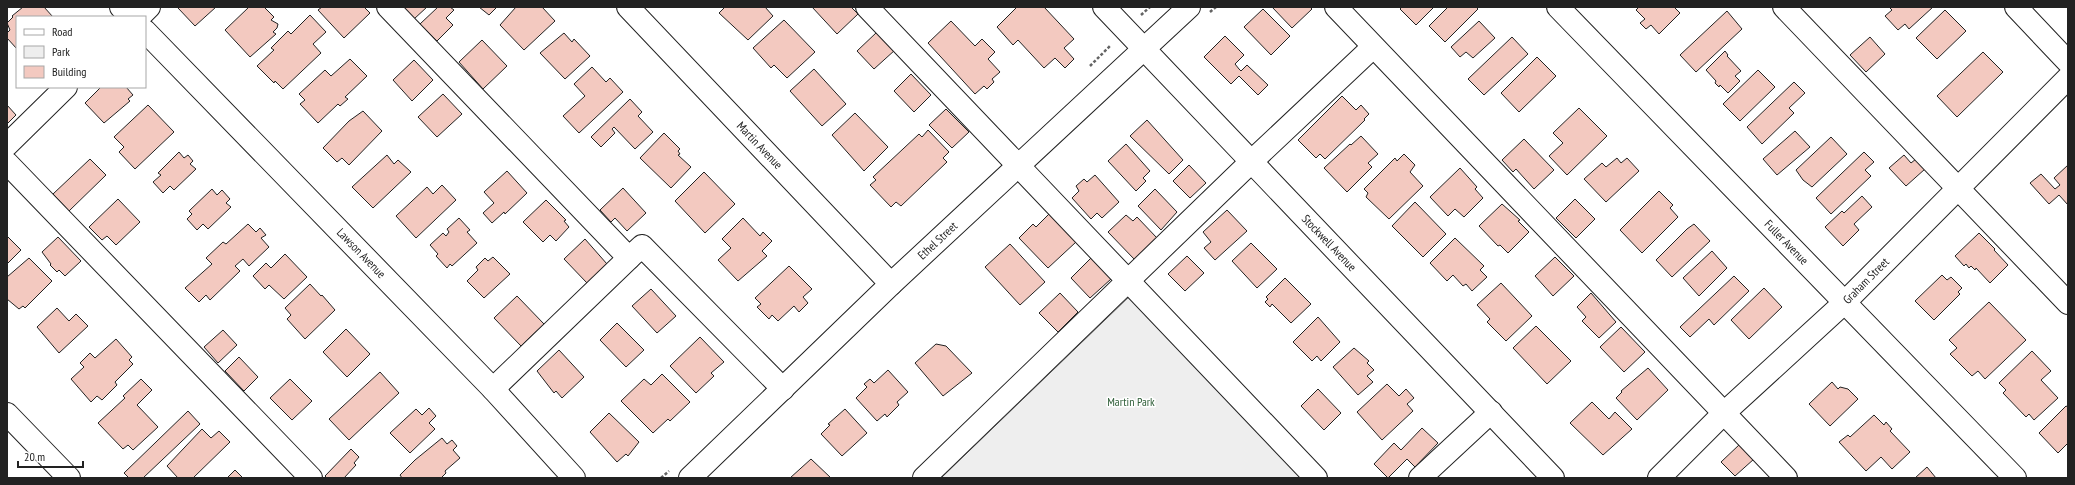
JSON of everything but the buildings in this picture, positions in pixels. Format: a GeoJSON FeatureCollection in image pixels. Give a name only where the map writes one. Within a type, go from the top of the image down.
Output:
{"type":"FeatureCollection","features":[{"type":"Feature","properties":{"kind":"street"},"geometry":{"type":"LineString","coordinates":[[121,7],[130,16]]}},
{"type":"Feature","properties":{"kind":"street"},"geometry":{"type":"LineString","coordinates":[[140,16],[149,7]]}},
{"type":"Feature","properties":{"kind":"street"},"geometry":{"type":"LineString","coordinates":[[388,7],[629,258]]}},
{"type":"Feature","properties":{"kind":"street","name":"Martin Avenue"},"geometry":{"type":"LineString","coordinates":[[628,7],[891,284]]}},
{"type":"Feature","properties":{"kind":"street"},"geometry":{"type":"LineString","coordinates":[[867,7],[1316,478]]}},
{"type":"Feature","properties":{"kind":"street","name":"Stockwell Avenue"},"geometry":{"type":"LineString","coordinates":[[1104,7],[1554,478]]}},
{"type":"Feature","properties":{"kind":"street","name":"Ethel Street"},"geometry":{"type":"LineString","coordinates":[[690,478],[891,284],[1189,7]]}},
{"type":"Feature","properties":{"kind":"street"},"geometry":{"type":"LineString","coordinates":[[1336,7],[1786,478]]}},
{"type":"Feature","properties":{"kind":"street","name":"Fuller Avenue"},"geometry":{"type":"LineString","coordinates":[[1558,7],[2015,478]]}},
{"type":"Feature","properties":{"kind":"street"},"geometry":{"type":"LineString","coordinates":[[1784,7],[2068,303]]}},
{"type":"Feature","properties":{"kind":"street"},"geometry":{"type":"LineString","coordinates":[[2016,7],[2068,62]]}},
{"type":"Feature","properties":{"kind":"street","name":"Lawson Avenue"},"geometry":{"type":"LineString","coordinates":[[146,32],[493,389],[574,478]]}},
{"type":"Feature","properties":{"kind":"street"},"geometry":{"type":"LineString","coordinates":[[924,478],[1252,161],[1373,47]]}},
{"type":"Feature","properties":{"kind":"street","name":"Graham Street"},"geometry":{"type":"LineString","coordinates":[[1659,478],[1724,413],[1844,303],[2068,78]]}},
{"type":"Feature","properties":{"kind":"street"},"geometry":{"type":"LineString","coordinates":[[7,145],[65,88]]}},
{"type":"Feature","properties":{"kind":"street"},"geometry":{"type":"LineString","coordinates":[[7,163],[311,478]]}},
{"type":"Feature","properties":{"kind":"street"},"geometry":{"type":"LineString","coordinates":[[493,389],[642,246],[783,389]]}},
{"type":"Feature","properties":{"kind":"street"},"geometry":{"type":"LineString","coordinates":[[1420,478],[1491,412]]}},
{"type":"Feature","properties":{"kind":"street"},"geometry":{"type":"LineString","coordinates":[[7,414],[69,478]]}},
{"type":"Feature","properties":{"kind":"green space","name":"Martin Park"},"geometry":{"type":"Polygon","coordinates":[[[1133,293],[1310,478],[941,478],[1133,293]]]}}]}
